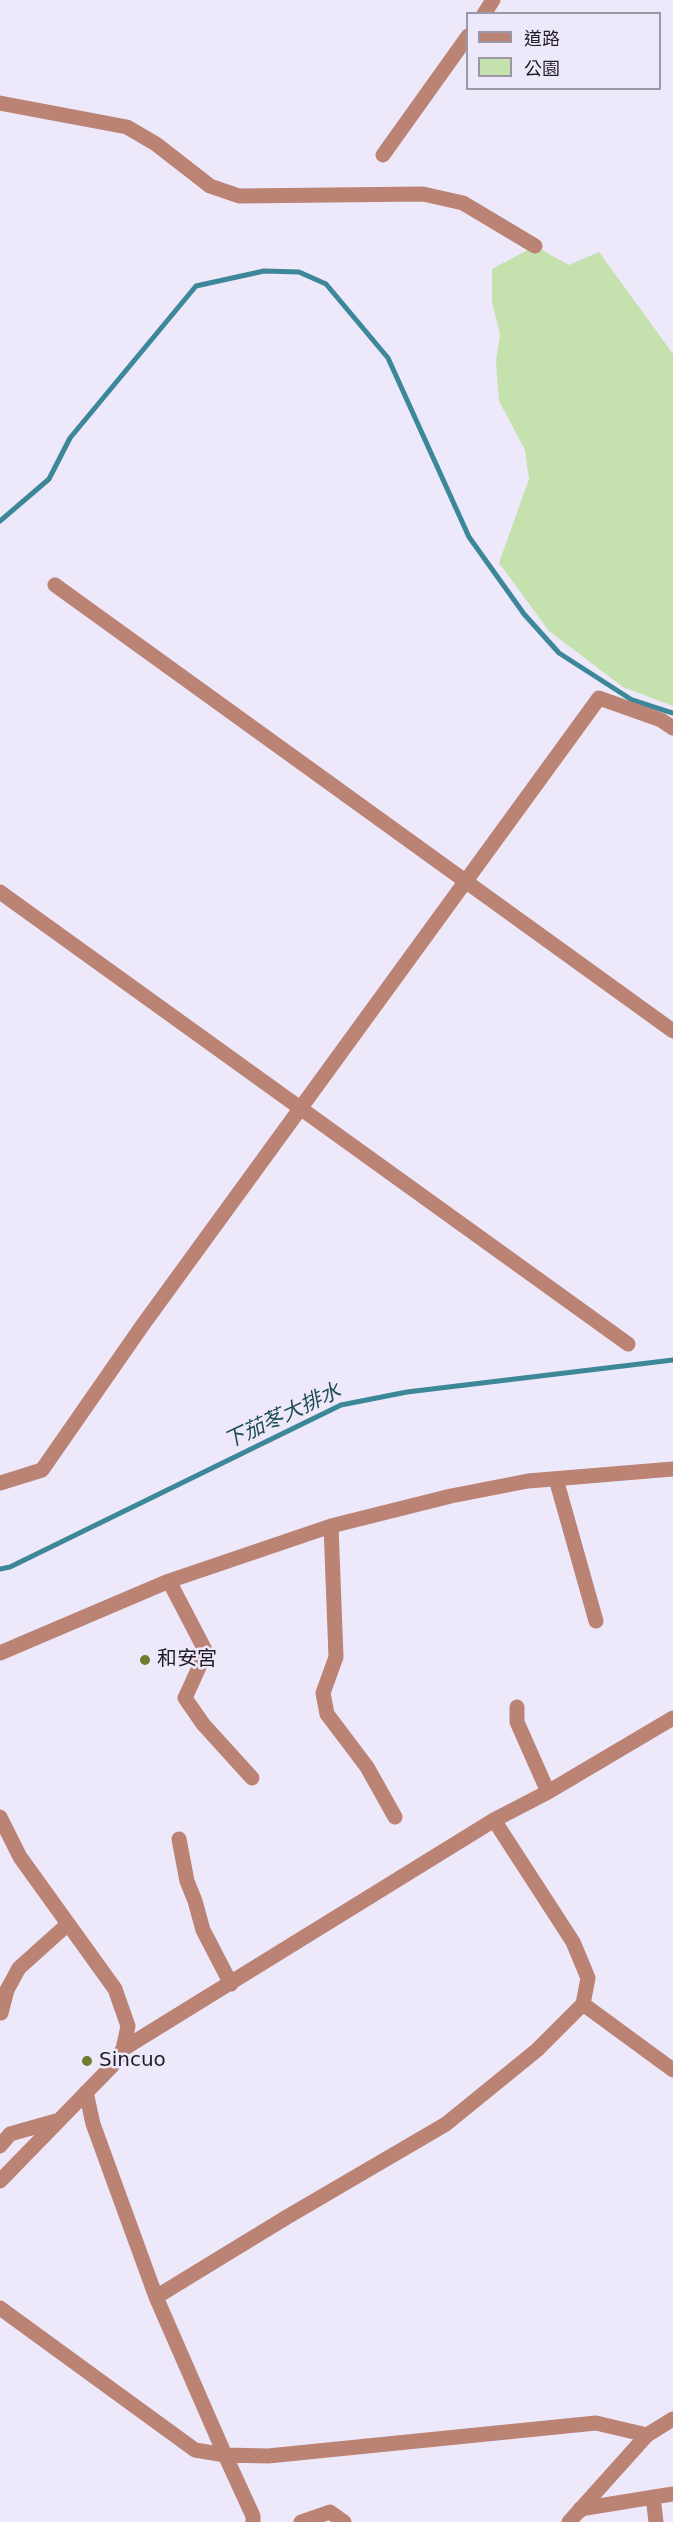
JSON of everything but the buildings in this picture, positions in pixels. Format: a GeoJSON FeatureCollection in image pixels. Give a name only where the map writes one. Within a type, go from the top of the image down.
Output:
{"type":"FeatureCollection","features":[{"type":"Feature","properties":{"kind":"street"},"geometry":{"type":"LineString","coordinates":[[383,155],[466,39]]}},
{"type":"Feature","properties":{"kind":"street"},"geometry":{"type":"LineString","coordinates":[[0,103],[127,126],[156,144],[210,186],[239,196],[423,194],[463,203],[535,246]]}},
{"type":"Feature","properties":{"kind":"street"},"geometry":{"type":"LineString","coordinates":[[55,585],[673,1030]]}},
{"type":"Feature","properties":{"kind":"street"},"geometry":{"type":"LineString","coordinates":[[0,1483],[42,1470],[142,1326],[599,698],[661,720],[673,728]]}},
{"type":"Feature","properties":{"kind":"street"},"geometry":{"type":"LineString","coordinates":[[0,891],[628,1344]]}},
{"type":"Feature","properties":{"kind":"street"},"geometry":{"type":"LineString","coordinates":[[0,1653],[169,1581],[331,1526],[451,1496],[528,1481],[673,1469]]}},
{"type":"Feature","properties":{"kind":"street"},"geometry":{"type":"LineString","coordinates":[[556,1479],[596,1621]]}},
{"type":"Feature","properties":{"kind":"street"},"geometry":{"type":"LineString","coordinates":[[331,1526],[336,1657],[323,1693],[327,1714],[367,1767],[395,1817]]}},
{"type":"Feature","properties":{"kind":"street"},"geometry":{"type":"LineString","coordinates":[[169,1581],[206,1653],[185,1698],[203,1724],[252,1778]]}},
{"type":"Feature","properties":{"kind":"street"},"geometry":{"type":"LineString","coordinates":[[517,1707],[518,1722],[548,1792]]}},
{"type":"Feature","properties":{"kind":"street"},"geometry":{"type":"LineString","coordinates":[[123,2049],[494,1820],[548,1792],[673,1718]]}},
{"type":"Feature","properties":{"kind":"street"},"geometry":{"type":"LineString","coordinates":[[0,1817],[20,1857],[116,1989],[128,2026],[123,2049],[112,2066],[0,2181]]}},
{"type":"Feature","properties":{"kind":"street"},"geometry":{"type":"LineString","coordinates":[[156,2297],[446,2124],[537,2050],[583,2004],[588,1978],[573,1942],[494,1820]]}},
{"type":"Feature","properties":{"kind":"street"},"geometry":{"type":"LineString","coordinates":[[179,1839],[187,1881],[203,1930],[231,1984]]}},
{"type":"Feature","properties":{"kind":"street"},"geometry":{"type":"LineString","coordinates":[[1,2013],[7,1990],[18,1968],[68,1924]]}},
{"type":"Feature","properties":{"kind":"street"},"geometry":{"type":"LineString","coordinates":[[583,2004],[673,2070]]}},
{"type":"Feature","properties":{"kind":"street"},"geometry":{"type":"LineString","coordinates":[[86,2092],[93,2124],[156,2297],[253,2516],[253,2522]]}},
{"type":"Feature","properties":{"kind":"street"},"geometry":{"type":"LineString","coordinates":[[0,2146],[10,2134],[58,2120]]}},
{"type":"Feature","properties":{"kind":"street"},"geometry":{"type":"LineString","coordinates":[[0,2308],[195,2450],[225,2455],[268,2456],[596,2422],[647,2435]]}},
{"type":"Feature","properties":{"kind":"street"},"geometry":{"type":"LineString","coordinates":[[581,2516],[647,2435],[673,2419]]}},
{"type":"Feature","properties":{"kind":"street"},"geometry":{"type":"LineString","coordinates":[[569,2522],[581,2516],[673,2494]]}},
{"type":"Feature","properties":{"kind":"street"},"geometry":{"type":"LineString","coordinates":[[653,2497],[656,2522]]}},
{"type":"Feature","properties":{"kind":"street"},"geometry":{"type":"LineString","coordinates":[[301,2522],[330,2512],[344,2522]]}},
{"type":"Feature","properties":{"kind":"green space"},"geometry":{"type":"Polygon","coordinates":[[[535,246],[569,265],[599,252],[673,354],[673,706],[623,687],[549,631],[499,563],[529,479],[525,450],[499,401],[496,362],[500,334],[492,302],[492,269],[535,246]]]}},
{"type":"Feature","properties":{"kind":"waterway"},"geometry":{"type":"LineString","coordinates":[[0,521],[49,479],[70,438],[196,286],[264,271],[299,272],[326,284],[388,358],[469,537],[524,614],[559,653],[632,700],[673,713]]}},
{"type":"Feature","properties":{"kind":"waterway","name":"下茄苳大排水"},"geometry":{"type":"LineString","coordinates":[[0,1569],[10,1567],[341,1405],[407,1392],[673,1360]]}},
{"type":"Feature","properties":{"kind":"place","name":"和安宮"},"geometry":{"type":"Point","coordinates":[145,1660]}},
{"type":"Feature","properties":{"kind":"place","name":"Sincuo"},"geometry":{"type":"Point","coordinates":[87,2061]}}]}
